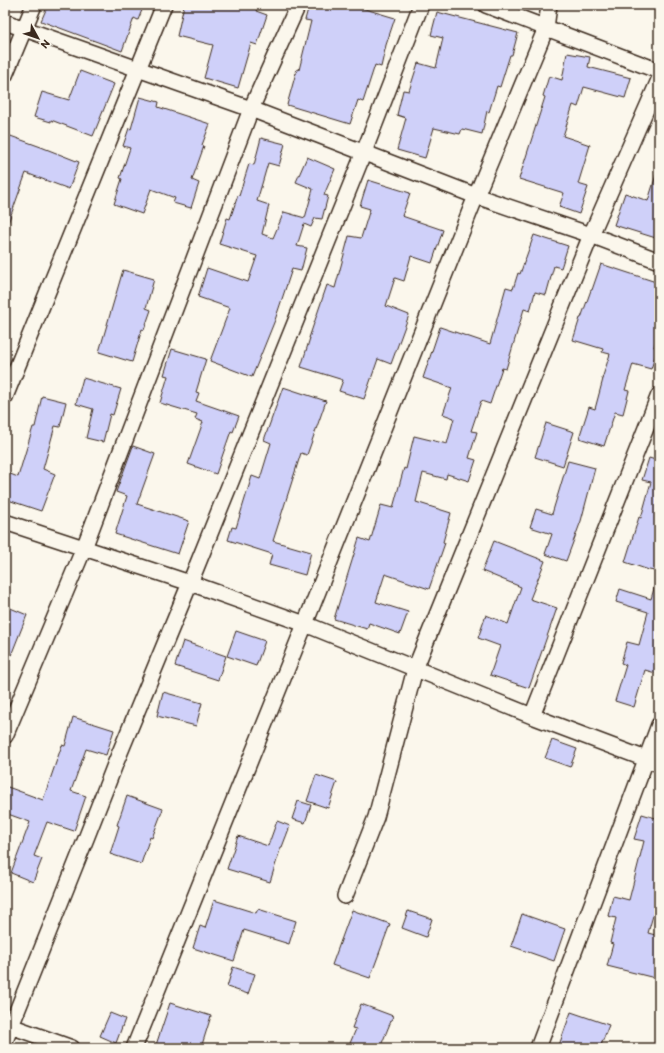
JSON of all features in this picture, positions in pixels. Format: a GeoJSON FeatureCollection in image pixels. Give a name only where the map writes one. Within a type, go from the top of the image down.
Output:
{"type":"FeatureCollection","features":[{"type":"Feature","properties":{"kind":"street"},"geometry":{"type":"LineString","coordinates":[[5,75],[34,5]]}},
{"type":"Feature","properties":{"kind":"street"},"geometry":{"type":"LineString","coordinates":[[5,397],[164,5]]}},
{"type":"Feature","properties":{"kind":"street"},"geometry":{"type":"LineString","coordinates":[[5,736],[84,548],[251,110],[298,5]]}},
{"type":"Feature","properties":{"kind":"street"},"geometry":{"type":"LineString","coordinates":[[5,1040],[8,1025],[190,583],[364,152],[421,5]]}},
{"type":"Feature","properties":{"kind":"street"},"geometry":{"type":"LineString","coordinates":[[486,5],[659,71]]}},
{"type":"Feature","properties":{"kind":"street"},"geometry":{"type":"LineString","coordinates":[[134,1048],[476,196],[546,28],[549,5]]}},
{"type":"Feature","properties":{"kind":"street"},"geometry":{"type":"LineString","coordinates":[[5,22],[251,110],[476,196],[591,235],[659,261]]}},
{"type":"Feature","properties":{"kind":"street"},"geometry":{"type":"LineString","coordinates":[[345,896],[376,817],[415,669],[591,235],[659,80]]}},
{"type":"Feature","properties":{"kind":"street"},"geometry":{"type":"LineString","coordinates":[[532,716],[659,396]]}},
{"type":"Feature","properties":{"kind":"street"},"geometry":{"type":"LineString","coordinates":[[5,522],[190,583],[305,624],[532,716],[652,762]]}},
{"type":"Feature","properties":{"kind":"street"},"geometry":{"type":"LineString","coordinates":[[538,1048],[652,762],[659,725]]}},
{"type":"Feature","properties":{"kind":"street"},"geometry":{"type":"LineString","coordinates":[[8,1025],[72,1048]]}},
{"type":"Feature","properties":{"kind":"building"},"geometry":{"type":"Polygon","coordinates":[[[48,5],[88,5],[98,9],[100,5],[144,5],[138,20],[134,18],[122,51],[41,21],[48,5]]]}},
{"type":"Feature","properties":{"kind":"building"},"geometry":{"type":"Polygon","coordinates":[[[184,5],[258,5],[256,11],[267,15],[257,45],[251,43],[238,88],[204,78],[213,45],[177,36],[184,5]]]}},
{"type":"Feature","properties":{"kind":"building"},"geometry":{"type":"Polygon","coordinates":[[[309,5],[341,5],[354,8],[355,6],[395,18],[386,45],[381,67],[375,65],[363,102],[358,100],[350,124],[287,105],[297,69],[299,70],[311,21],[305,20],[309,5]]]}},
{"type":"Feature","properties":{"kind":"building"},"geometry":{"type":"Polygon","coordinates":[[[437,12],[518,33],[512,55],[510,55],[500,87],[497,86],[489,112],[487,111],[482,134],[462,129],[460,134],[434,128],[425,158],[397,150],[406,118],[397,115],[403,90],[409,91],[418,63],[436,68],[443,38],[431,35],[437,12]]]}},
{"type":"Feature","properties":{"kind":"building"},"geometry":{"type":"Polygon","coordinates":[[[567,53],[590,57],[588,67],[631,78],[625,98],[584,87],[578,107],[573,105],[563,136],[590,145],[578,184],[588,187],[579,214],[559,207],[564,193],[519,179],[545,97],[543,96],[549,76],[562,80],[567,53]]]}},
{"type":"Feature","properties":{"kind":"building"},"geometry":{"type":"Polygon","coordinates":[[[80,71],[114,84],[93,136],[51,120],[51,122],[34,117],[42,92],[69,100],[80,71]]]}},
{"type":"Feature","properties":{"kind":"building"},"geometry":{"type":"Polygon","coordinates":[[[140,97],[159,102],[158,107],[210,124],[192,180],[199,183],[191,208],[173,203],[175,198],[151,189],[142,214],[114,204],[122,179],[120,178],[130,148],[123,146],[129,128],[131,129],[140,97]]]}},
{"type":"Feature","properties":{"kind":"building"},"geometry":{"type":"Polygon","coordinates":[[[5,134],[79,162],[69,189],[26,173],[7,226],[5,226],[5,134]]]}},
{"type":"Feature","properties":{"kind":"building"},"geometry":{"type":"Polygon","coordinates":[[[261,138],[285,144],[279,166],[268,163],[257,201],[269,205],[262,234],[273,238],[284,212],[305,218],[313,189],[296,182],[307,157],[335,169],[324,195],[328,196],[322,219],[315,218],[311,227],[304,224],[297,246],[307,248],[301,271],[292,269],[275,320],[252,377],[210,361],[230,308],[198,297],[207,268],[248,282],[257,256],[219,244],[227,218],[230,219],[238,195],[239,196],[249,164],[254,165],[261,138]]]}},
{"type":"Feature","properties":{"kind":"building"},"geometry":{"type":"Polygon","coordinates":[[[656,175],[659,175],[659,239],[614,225],[625,193],[648,201],[656,175]]]}},
{"type":"Feature","properties":{"kind":"building"},"geometry":{"type":"Polygon","coordinates":[[[368,180],[410,193],[402,216],[443,230],[432,263],[411,256],[404,281],[395,278],[386,306],[409,315],[391,364],[378,359],[364,399],[339,391],[343,380],[301,367],[327,285],[335,288],[349,236],[361,238],[370,209],[360,206],[368,180]]]}},
{"type":"Feature","properties":{"kind":"building"},"geometry":{"type":"Polygon","coordinates":[[[534,235],[568,246],[561,268],[554,266],[546,295],[535,292],[530,311],[524,309],[506,369],[502,368],[490,404],[481,401],[471,431],[477,432],[469,458],[476,460],[469,481],[447,474],[446,479],[423,473],[416,502],[451,513],[443,542],[445,543],[429,589],[385,574],[376,602],[408,612],[400,634],[369,623],[367,629],[334,619],[359,538],[370,542],[381,505],[393,508],[404,468],[406,469],[414,436],[447,444],[454,418],[443,414],[452,388],[423,378],[440,327],[490,344],[506,287],[513,289],[534,235]]]}},
{"type":"Feature","properties":{"kind":"building"},"geometry":{"type":"Polygon","coordinates":[[[601,264],[659,283],[659,297],[654,313],[659,314],[659,331],[654,347],[658,348],[651,369],[633,364],[625,390],[629,391],[623,414],[615,412],[604,446],[579,438],[589,407],[595,409],[610,354],[602,352],[603,349],[573,340],[601,264]]]}},
{"type":"Feature","properties":{"kind":"building"},"geometry":{"type":"Polygon","coordinates":[[[123,270],[154,279],[146,308],[151,310],[144,330],[142,329],[132,362],[99,352],[123,270]]]}},
{"type":"Feature","properties":{"kind":"building"},"geometry":{"type":"Polygon","coordinates":[[[172,349],[206,359],[196,392],[199,393],[196,401],[239,416],[233,432],[231,431],[216,474],[188,464],[203,422],[195,419],[197,414],[160,403],[168,376],[164,375],[172,349]]]}},
{"type":"Feature","properties":{"kind":"building"},"geometry":{"type":"Polygon","coordinates":[[[83,378],[121,389],[113,415],[110,414],[103,442],[86,438],[93,409],[76,404],[83,378]]]}},
{"type":"Feature","properties":{"kind":"building"},"geometry":{"type":"Polygon","coordinates":[[[283,387],[326,401],[307,455],[301,453],[273,541],[311,552],[305,575],[269,565],[272,554],[228,540],[232,527],[236,528],[252,476],[260,479],[271,443],[264,440],[283,387]]]}},
{"type":"Feature","properties":{"kind":"building"},"geometry":{"type":"Polygon","coordinates":[[[42,396],[66,402],[60,427],[55,426],[43,469],[55,474],[41,511],[5,499],[5,472],[18,477],[33,427],[35,427],[42,396]]]}},
{"type":"Feature","properties":{"kind":"building"},"geometry":{"type":"Polygon","coordinates":[[[546,423],[574,432],[563,466],[535,457],[546,423]]]}},
{"type":"Feature","properties":{"kind":"building"},"geometry":{"type":"Polygon","coordinates":[[[133,446],[155,454],[137,504],[189,521],[178,554],[115,534],[127,496],[116,492],[133,446]]]}},
{"type":"Feature","properties":{"kind":"building"},"geometry":{"type":"Polygon","coordinates":[[[649,458],[659,461],[659,572],[625,562],[639,517],[641,518],[651,482],[642,480],[649,458]]]}},
{"type":"Feature","properties":{"kind":"building"},"geometry":{"type":"Polygon","coordinates":[[[568,461],[595,468],[581,521],[566,561],[545,554],[552,534],[530,527],[536,509],[552,514],[568,461]]]}},
{"type":"Feature","properties":{"kind":"building"},"geometry":{"type":"Polygon","coordinates":[[[494,541],[545,561],[530,599],[557,608],[529,688],[490,675],[500,646],[478,638],[486,615],[508,624],[521,587],[482,571],[494,541]]]}},
{"type":"Feature","properties":{"kind":"building"},"geometry":{"type":"Polygon","coordinates":[[[655,585],[659,585],[659,674],[645,670],[634,707],[615,701],[626,665],[621,663],[627,642],[639,645],[648,612],[616,602],[620,589],[651,599],[655,585]]]}},
{"type":"Feature","properties":{"kind":"building"},"geometry":{"type":"Polygon","coordinates":[[[8,607],[27,615],[6,668],[5,615],[8,607]]]}},
{"type":"Feature","properties":{"kind":"building"},"geometry":{"type":"Polygon","coordinates":[[[236,631],[265,641],[256,666],[227,656],[236,631]]]}},
{"type":"Feature","properties":{"kind":"building"},"geometry":{"type":"Polygon","coordinates":[[[183,641],[226,656],[218,680],[175,666],[183,641]]]}},
{"type":"Feature","properties":{"kind":"building"},"geometry":{"type":"Polygon","coordinates":[[[163,692],[202,703],[196,726],[157,716],[163,692]]]}},
{"type":"Feature","properties":{"kind":"building"},"geometry":{"type":"Polygon","coordinates":[[[73,717],[114,730],[106,755],[86,749],[71,791],[86,796],[74,831],[47,822],[34,856],[42,859],[33,882],[11,873],[30,822],[5,813],[5,786],[43,800],[62,745],[65,746],[73,717]]]}},
{"type":"Feature","properties":{"kind":"building"},"geometry":{"type":"Polygon","coordinates":[[[552,740],[577,749],[570,767],[545,758],[552,740]]]}},
{"type":"Feature","properties":{"kind":"building"},"geometry":{"type":"Polygon","coordinates":[[[316,775],[337,782],[328,808],[307,801],[316,775]]]}},
{"type":"Feature","properties":{"kind":"building"},"geometry":{"type":"Polygon","coordinates":[[[127,796],[163,809],[152,838],[150,837],[141,864],[110,854],[119,826],[117,825],[127,796]]]}},
{"type":"Feature","properties":{"kind":"building"},"geometry":{"type":"Polygon","coordinates":[[[298,801],[311,805],[305,823],[292,819],[298,801]]]}},
{"type":"Feature","properties":{"kind":"building"},"geometry":{"type":"Polygon","coordinates":[[[642,814],[659,819],[659,889],[648,933],[659,936],[659,979],[607,966],[613,944],[610,943],[616,918],[608,916],[613,896],[629,900],[644,841],[634,839],[642,814]]]}},
{"type":"Feature","properties":{"kind":"building"},"geometry":{"type":"Polygon","coordinates":[[[277,821],[290,826],[281,847],[270,882],[227,869],[238,836],[268,846],[277,821]]]}},
{"type":"Feature","properties":{"kind":"building"},"geometry":{"type":"Polygon","coordinates":[[[214,900],[256,913],[258,909],[296,921],[289,944],[244,930],[234,961],[193,948],[200,926],[205,928],[214,900]]]}},
{"type":"Feature","properties":{"kind":"building"},"geometry":{"type":"Polygon","coordinates":[[[352,910],[390,924],[370,978],[332,965],[352,910]]]}},
{"type":"Feature","properties":{"kind":"building"},"geometry":{"type":"Polygon","coordinates":[[[408,911],[432,919],[426,937],[402,928],[408,911]]]}},
{"type":"Feature","properties":{"kind":"building"},"geometry":{"type":"Polygon","coordinates":[[[522,914],[565,929],[554,961],[511,946],[522,914]]]}},
{"type":"Feature","properties":{"kind":"building"},"geometry":{"type":"Polygon","coordinates":[[[233,967],[255,974],[248,994],[227,987],[233,967]]]}},
{"type":"Feature","properties":{"kind":"building"},"geometry":{"type":"Polygon","coordinates":[[[170,1003],[211,1016],[201,1048],[155,1048],[170,1003]]]}},
{"type":"Feature","properties":{"kind":"building"},"geometry":{"type":"Polygon","coordinates":[[[361,1004],[393,1016],[380,1048],[348,1048],[356,1029],[352,1028],[361,1004]]]}},
{"type":"Feature","properties":{"kind":"building"},"geometry":{"type":"Polygon","coordinates":[[[571,1012],[609,1025],[600,1048],[558,1048],[571,1012]]]}},
{"type":"Feature","properties":{"kind":"building"},"geometry":{"type":"Polygon","coordinates":[[[110,1013],[125,1019],[116,1043],[100,1036],[110,1013]]]}}]}
